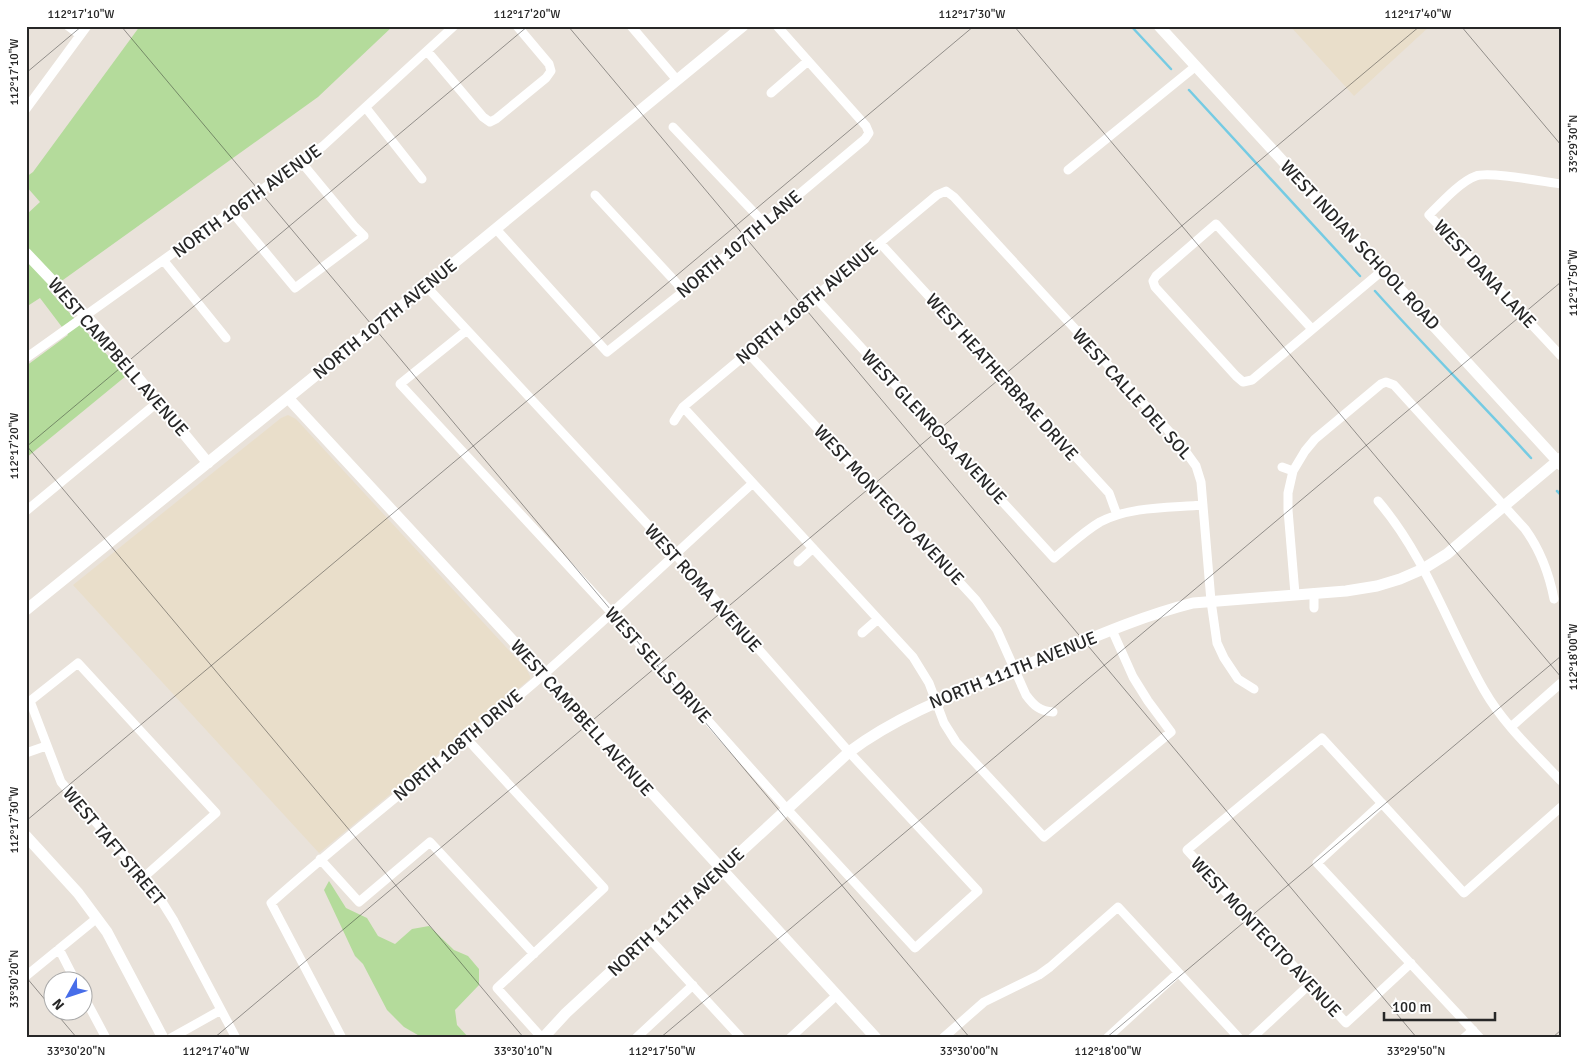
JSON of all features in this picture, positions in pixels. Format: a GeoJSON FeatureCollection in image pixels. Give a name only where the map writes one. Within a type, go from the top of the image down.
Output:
{"type":"FeatureCollection","features":[{"type":"Feature","properties":{"kind":"street"},"geometry":{"type":"LineString","coordinates":[[68,26],[80,35]]}},
{"type":"Feature","properties":{"kind":"street"},"geometry":{"type":"LineString","coordinates":[[26,109],[87,26]]}},
{"type":"Feature","properties":{"kind":"street","name":"NORTH 106TH AVENUE"},"geometry":{"type":"LineString","coordinates":[[26,358],[339,134],[454,26]]}},
{"type":"Feature","properties":{"kind":"street"},"geometry":{"type":"LineString","coordinates":[[427,52],[483,117],[490,122],[539,84],[551,71],[549,64],[517,26]]}},
{"type":"Feature","properties":{"kind":"street"},"geometry":{"type":"LineString","coordinates":[[631,26],[677,80]]}},
{"type":"Feature","properties":{"kind":"street","name":"NORTH 107TH AVENUE"},"geometry":{"type":"LineString","coordinates":[[26,610],[743,26]]}},
{"type":"Feature","properties":{"kind":"street"},"geometry":{"type":"LineString","coordinates":[[771,93],[808,61],[777,26]]}},
{"type":"Feature","properties":{"kind":"street","name":"WEST INDIAN SCHOOL ROAD"},"geometry":{"type":"LineString","coordinates":[[1159,26],[1560,461]]}},
{"type":"Feature","properties":{"kind":"street","name":"NORTH 107TH LANE"},"geometry":{"type":"LineString","coordinates":[[496,229],[607,352],[684,291],[865,139],[869,133],[866,126],[808,61]]}},
{"type":"Feature","properties":{"kind":"street"},"geometry":{"type":"LineString","coordinates":[[1068,170],[1196,66]]}},
{"type":"Feature","properties":{"kind":"street"},"geometry":{"type":"LineString","coordinates":[[366,108],[422,179]]}},
{"type":"Feature","properties":{"kind":"street"},"geometry":{"type":"LineString","coordinates":[[673,127],[764,223]]}},
{"type":"Feature","properties":{"kind":"street"},"geometry":{"type":"LineString","coordinates":[[232,212],[295,288],[364,236],[354,227],[302,162]]}},
{"type":"Feature","properties":{"kind":"street","name":"WEST DANA LANE"},"geometry":{"type":"LineString","coordinates":[[1561,184],[1477,175],[1456,188],[1429,215],[1561,356]]}},
{"type":"Feature","properties":{"kind":"street","name":"NORTH 108TH AVENUE"},"geometry":{"type":"LineString","coordinates":[[674,421],[683,407],[814,296],[937,195],[946,191]]}},
{"type":"Feature","properties":{"kind":"street","name":"WEST CALLE DEL SOL"},"geometry":{"type":"LineString","coordinates":[[946,191],[954,197],[1189,454],[1196,466],[1201,482],[1211,601],[1217,643],[1224,658],[1238,679],[1254,689]]}},
{"type":"Feature","properties":{"kind":"street"},"geometry":{"type":"LineString","coordinates":[[595,195],[684,291]]}},
{"type":"Feature","properties":{"kind":"street"},"geometry":{"type":"LineString","coordinates":[[1312,329],[1216,224],[1156,276],[1153,281],[1155,288],[1243,382],[1252,380],[1383,270]]}},
{"type":"Feature","properties":{"kind":"street","name":"WEST HEATHERBRAE DRIVE"},"geometry":{"type":"LineString","coordinates":[[880,243],[1109,493],[1117,515]]}},
{"type":"Feature","properties":{"kind":"street","name":"WEST CAMPBELL AVENUE"},"geometry":{"type":"LineString","coordinates":[[26,253],[86,316],[208,463]]}},
{"type":"Feature","properties":{"kind":"street"},"geometry":{"type":"LineString","coordinates":[[164,260],[226,338]]}},
{"type":"Feature","properties":{"kind":"street","name":"WEST ROMA AVENUE"},"geometry":{"type":"LineString","coordinates":[[426,286],[675,554],[849,752],[978,891],[915,948]]}},
{"type":"Feature","properties":{"kind":"street","name":"WEST GLENROSA AVENUE"},"geometry":{"type":"LineString","coordinates":[[814,296],[1054,558],[1098,524],[1117,515]]}},
{"type":"Feature","properties":{"kind":"street","name":"WEST SELLS DRIVE"},"geometry":{"type":"LineString","coordinates":[[467,330],[400,384],[611,612],[787,809],[915,948]]}},
{"type":"Feature","properties":{"kind":"street","name":"WEST MONTECITO AVENUE"},"geometry":{"type":"LineString","coordinates":[[748,352],[976,600],[992,621],[1014,670],[1033,704],[1042,712],[1053,712]]}},
{"type":"Feature","properties":{"kind":"street"},"geometry":{"type":"LineString","coordinates":[[1295,594],[1288,510],[1288,494],[1293,471],[1305,451],[1315,440],[1381,384],[1386,382],[1394,385],[1525,529],[1542,556],[1554,599]]}},
{"type":"Feature","properties":{"kind":"street","name":"WEST CAMPBELL AVENUE"},"geometry":{"type":"LineString","coordinates":[[288,398],[876,1038]]}},
{"type":"Feature","properties":{"kind":"street"},"geometry":{"type":"LineString","coordinates":[[26,511],[158,402]]}},
{"type":"Feature","properties":{"kind":"street"},"geometry":{"type":"LineString","coordinates":[[683,407],[913,657],[929,683],[944,723],[956,742],[1044,837],[1171,732],[1133,677],[1112,630]]}},
{"type":"Feature","properties":{"kind":"street","name":"NORTH 111TH AVENUE"},"geometry":{"type":"LineString","coordinates":[[543,1038],[566,1013],[787,809],[849,752],[875,732],[936,701],[1112,630],[1173,608],[1211,601],[1346,591],[1376,586],[1400,579],[1423,569],[1447,554],[1560,461]]}},
{"type":"Feature","properties":{"kind":"street"},"geometry":{"type":"LineString","coordinates":[[1282,467],[1293,471]]}},
{"type":"Feature","properties":{"kind":"street","name":"NORTH 108TH DRIVE"},"geometry":{"type":"LineString","coordinates":[[342,1038],[271,902],[543,674],[753,484]]}},
{"type":"Feature","properties":{"kind":"street"},"geometry":{"type":"LineString","coordinates":[[1378,501],[1400,529],[1423,569],[1484,689],[1511,727],[1561,781]]}},
{"type":"Feature","properties":{"kind":"street"},"geometry":{"type":"LineString","coordinates":[[1117,515],[1140,510],[1203,505]]}},
{"type":"Feature","properties":{"kind":"street"},"geometry":{"type":"LineString","coordinates":[[798,562],[813,548]]}},
{"type":"Feature","properties":{"kind":"street"},"geometry":{"type":"LineString","coordinates":[[1314,593],[1314,608]]}},
{"type":"Feature","properties":{"kind":"street"},"geometry":{"type":"LineString","coordinates":[[862,633],[878,619]]}},
{"type":"Feature","properties":{"kind":"street","name":"WEST TAFT STREET"},"geometry":{"type":"LineString","coordinates":[[144,877],[216,813],[78,663],[30,702],[56,772],[68,792],[144,877],[174,921],[236,1038]]}},
{"type":"Feature","properties":{"kind":"street"},"geometry":{"type":"LineString","coordinates":[[1511,727],[1561,683]]}},
{"type":"Feature","properties":{"kind":"street","name":"WEST MONTECITO AVENUE"},"geometry":{"type":"LineString","coordinates":[[1382,803],[1322,738],[1187,850],[1346,1023],[1411,963]]}},
{"type":"Feature","properties":{"kind":"street"},"geometry":{"type":"LineString","coordinates":[[467,739],[604,888],[497,988],[543,1038]]}},
{"type":"Feature","properties":{"kind":"street"},"geometry":{"type":"LineString","coordinates":[[26,753],[46,746]]}},
{"type":"Feature","properties":{"kind":"street"},"geometry":{"type":"LineString","coordinates":[[1480,1038],[1318,863],[1382,803],[1464,893],[1561,807]]}},
{"type":"Feature","properties":{"kind":"street"},"geometry":{"type":"LineString","coordinates":[[26,836],[64,876],[97,918],[112,941],[164,1038]]}},
{"type":"Feature","properties":{"kind":"street"},"geometry":{"type":"LineString","coordinates":[[320,859],[359,902],[430,842],[534,954]]}},
{"type":"Feature","properties":{"kind":"street"},"geometry":{"type":"LineString","coordinates":[[943,1038],[984,1002],[1039,975],[1050,967],[1118,907],[1239,1038]]}},
{"type":"Feature","properties":{"kind":"street"},"geometry":{"type":"LineString","coordinates":[[26,976],[97,918]]}},
{"type":"Feature","properties":{"kind":"street"},"geometry":{"type":"LineString","coordinates":[[649,938],[742,1038]]}},
{"type":"Feature","properties":{"kind":"street"},"geometry":{"type":"LineString","coordinates":[[59,949],[71,972]]}},
{"type":"Feature","properties":{"kind":"street"},"geometry":{"type":"LineString","coordinates":[[1107,1038],[1118,1035],[1178,973]]}},
{"type":"Feature","properties":{"kind":"street"},"geometry":{"type":"LineString","coordinates":[[1252,1038],[1310,984]]}},
{"type":"Feature","properties":{"kind":"street"},"geometry":{"type":"LineString","coordinates":[[636,1038],[693,985]]}},
{"type":"Feature","properties":{"kind":"street"},"geometry":{"type":"LineString","coordinates":[[790,1038],[836,995]]}},
{"type":"Feature","properties":{"kind":"street"},"geometry":{"type":"LineString","coordinates":[[170,1038],[221,1010]]}},
{"type":"Feature","properties":{"kind":"street"},"geometry":{"type":"LineString","coordinates":[[92,1012],[106,1038]]}},
{"type":"Feature","properties":{"kind":"street"},"geometry":{"type":"LineString","coordinates":[[1464,1038],[1473,1030]]}},
{"type":"Feature","properties":{"kind":"shaded area"},"geometry":{"type":"Polygon","coordinates":[[[1290,26],[1430,26],[1354,96],[1290,26]]]}},
{"type":"Feature","properties":{"kind":"shaded area"},"geometry":{"type":"Polygon","coordinates":[[[288,415],[296,419],[527,670],[530,676],[530,679],[319,853],[73,585],[281,418],[288,415]]]}},
{"type":"Feature","properties":{"kind":"green space"},"geometry":{"type":"Polygon","coordinates":[[[140,26],[393,26],[318,97],[49,290],[126,376],[26,458],[26,366],[68,335],[40,298],[26,307],[26,215],[40,202],[26,186],[26,177],[33,172],[140,26]]]}},
{"type":"Feature","properties":{"kind":"green space"},"geometry":{"type":"Polygon","coordinates":[[[329,881],[346,908],[367,918],[378,936],[395,944],[412,929],[429,926],[454,950],[468,956],[479,969],[479,985],[455,1010],[457,1025],[469,1038],[423,1038],[404,1027],[387,1010],[363,964],[355,956],[324,890],[329,881]]]}},
{"type":"Feature","properties":{"kind":"waterway"},"geometry":{"type":"LineString","coordinates":[[1131,26],[1171,69]]}},
{"type":"Feature","properties":{"kind":"waterway"},"geometry":{"type":"LineString","coordinates":[[1189,90],[1360,276]]}},
{"type":"Feature","properties":{"kind":"waterway"},"geometry":{"type":"LineString","coordinates":[[1375,291],[1531,458]]}},
{"type":"Feature","properties":{"kind":"waterway"},"geometry":{"type":"LineString","coordinates":[[1557,491],[1561,495]]}}]}
